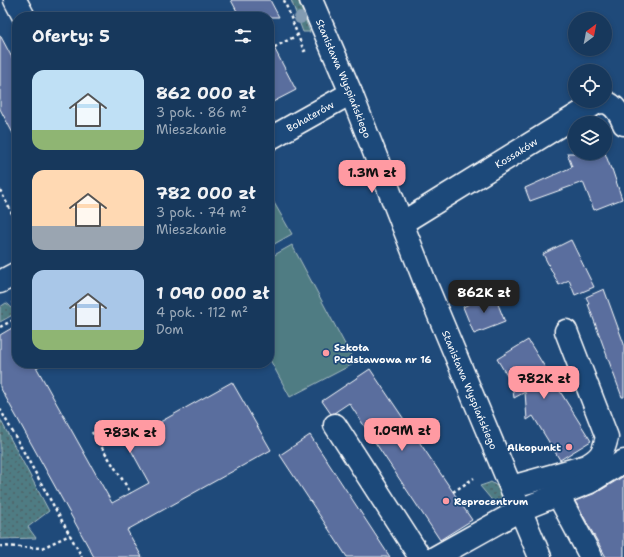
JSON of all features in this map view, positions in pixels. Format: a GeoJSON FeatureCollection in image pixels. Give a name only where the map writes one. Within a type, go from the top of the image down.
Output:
{"type":"FeatureCollection","features":[{"type":"Feature","properties":{"kind":"street"},"geometry":{"type":"LineString","coordinates":[[16,0],[22,12]]}},
{"type":"Feature","properties":{"kind":"street","name":"Stanisława Wyspiańskiego"},"geometry":{"type":"LineString","coordinates":[[311,0],[351,93],[425,282],[540,557]]}},
{"type":"Feature","properties":{"kind":"street","name":"Bohaterów"},"geometry":{"type":"LineString","coordinates":[[274,136],[351,93]]}},
{"type":"Feature","properties":{"kind":"street","name":"Kossaków"},"geometry":{"type":"LineString","coordinates":[[402,223],[598,102],[607,102],[622,118],[624,124]]}},
{"type":"Feature","properties":{"kind":"street"},"geometry":{"type":"LineString","coordinates":[[5,290],[12,280]]}},
{"type":"Feature","properties":{"kind":"street"},"geometry":{"type":"LineString","coordinates":[[511,487],[586,466],[597,460],[604,449],[607,438],[566,331]]}},
{"type":"Feature","properties":{"kind":"street"},"geometry":{"type":"LineString","coordinates":[[335,426],[420,557]]}},
{"type":"Feature","properties":{"kind":"street"},"geometry":{"type":"LineString","coordinates":[[436,557],[520,510],[590,482],[624,461]]}},
{"type":"Feature","properties":{"kind":"street"},"geometry":{"type":"LineString","coordinates":[[558,495],[591,557]]}},
{"type":"Feature","properties":{"kind":"path"},"geometry":{"type":"LineString","coordinates":[[284,0],[304,51]]}},
{"type":"Feature","properties":{"kind":"path"},"geometry":{"type":"LineString","coordinates":[[274,47],[298,35]]}},
{"type":"Feature","properties":{"kind":"path"},"geometry":{"type":"LineString","coordinates":[[0,190],[12,213]]}},
{"type":"Feature","properties":{"kind":"path"},"geometry":{"type":"LineString","coordinates":[[5,290],[12,301]]}},
{"type":"Feature","properties":{"kind":"path"},"geometry":{"type":"LineString","coordinates":[[0,327],[12,321]]}},
{"type":"Feature","properties":{"kind":"path"},"geometry":{"type":"LineString","coordinates":[[0,409],[82,557]]}},
{"type":"Feature","properties":{"kind":"path"},"geometry":{"type":"LineString","coordinates":[[92,432],[131,494]]}},
{"type":"Feature","properties":{"kind":"path"},"geometry":{"type":"LineString","coordinates":[[453,492],[474,478]]}},
{"type":"Feature","properties":{"kind":"path"},"geometry":{"type":"LineString","coordinates":[[0,546],[42,548],[70,535]]}},
{"type":"Feature","properties":{"kind":"green space"},"geometry":{"type":"Polygon","coordinates":[[[291,0],[298,0],[310,32],[303,32],[291,0]]]}},
{"type":"Feature","properties":{"kind":"green space"},"geometry":{"type":"Polygon","coordinates":[[[274,203],[292,234],[274,244],[274,203]]]}},
{"type":"Feature","properties":{"kind":"green space"},"geometry":{"type":"Polygon","coordinates":[[[292,245],[355,363],[290,397],[274,367],[274,255],[292,245]]]}},
{"type":"Feature","properties":{"kind":"green space"},"geometry":{"type":"Polygon","coordinates":[[[6,303],[9,305],[12,308],[12,315],[0,322],[0,307],[6,303]]]}},
{"type":"Feature","properties":{"kind":"green space"},"geometry":{"type":"Polygon","coordinates":[[[0,419],[49,511],[28,527],[36,538],[0,539],[0,419]]]}},
{"type":"Feature","properties":{"kind":"green space"},"geometry":{"type":"Polygon","coordinates":[[[491,482],[497,486],[504,502],[501,511],[480,486],[491,482]]]}},
{"type":"Feature","properties":{"kind":"building"},"geometry":{"type":"Polygon","coordinates":[[[231,0],[270,0],[279,17],[274,17],[274,12],[237,12],[231,0]]]}},
{"type":"Feature","properties":{"kind":"building"},"geometry":{"type":"Polygon","coordinates":[[[0,35],[12,58],[12,132],[0,109],[0,35]]]}},
{"type":"Feature","properties":{"kind":"building"},"geometry":{"type":"Polygon","coordinates":[[[274,48],[296,90],[274,101],[274,48]]]}},
{"type":"Feature","properties":{"kind":"building"},"geometry":{"type":"Polygon","coordinates":[[[570,160],[608,160],[622,199],[594,210],[583,182],[530,201],[525,188],[572,167],[570,160]]]}},
{"type":"Feature","properties":{"kind":"building"},"geometry":{"type":"Polygon","coordinates":[[[571,240],[594,287],[575,295],[569,280],[559,285],[543,254],[571,240]]]}},
{"type":"Feature","properties":{"kind":"building"},"geometry":{"type":"Polygon","coordinates":[[[604,289],[624,344],[624,397],[622,397],[586,297],[604,289]]]}},
{"type":"Feature","properties":{"kind":"building"},"geometry":{"type":"Polygon","coordinates":[[[494,294],[505,322],[474,334],[463,307],[494,294]]]}},
{"type":"Feature","properties":{"kind":"building"},"geometry":{"type":"Polygon","coordinates":[[[12,328],[12,368],[37,368],[112,503],[149,483],[126,441],[232,382],[271,450],[127,530],[142,557],[94,557],[0,387],[0,335],[12,328]]]}},
{"type":"Feature","properties":{"kind":"building"},"geometry":{"type":"Polygon","coordinates":[[[528,340],[591,441],[560,460],[533,416],[527,420],[525,392],[514,398],[512,384],[497,359],[528,340]]]}},
{"type":"Feature","properties":{"kind":"building"},"geometry":{"type":"Polygon","coordinates":[[[370,369],[472,520],[440,540],[349,403],[331,414],[322,401],[370,369]]]}},
{"type":"Feature","properties":{"kind":"building"},"geometry":{"type":"Polygon","coordinates":[[[310,435],[390,557],[347,557],[280,455],[310,435]]]}},
{"type":"Feature","properties":{"kind":"building"},"geometry":{"type":"Polygon","coordinates":[[[624,476],[624,557],[606,557],[575,501],[596,493],[624,476]]]}},
{"type":"Feature","properties":{"kind":"place","name":"Szkoła Podstawowa nr 16"},"geometry":{"type":"Point","coordinates":[326,353]}},
{"type":"Feature","properties":{"kind":"place","name":"Alkopunkt"},"geometry":{"type":"Point","coordinates":[569,447]}},
{"type":"Feature","properties":{"kind":"place","name":"Reprocentrum"},"geometry":{"type":"Point","coordinates":[446,501]}}]}
